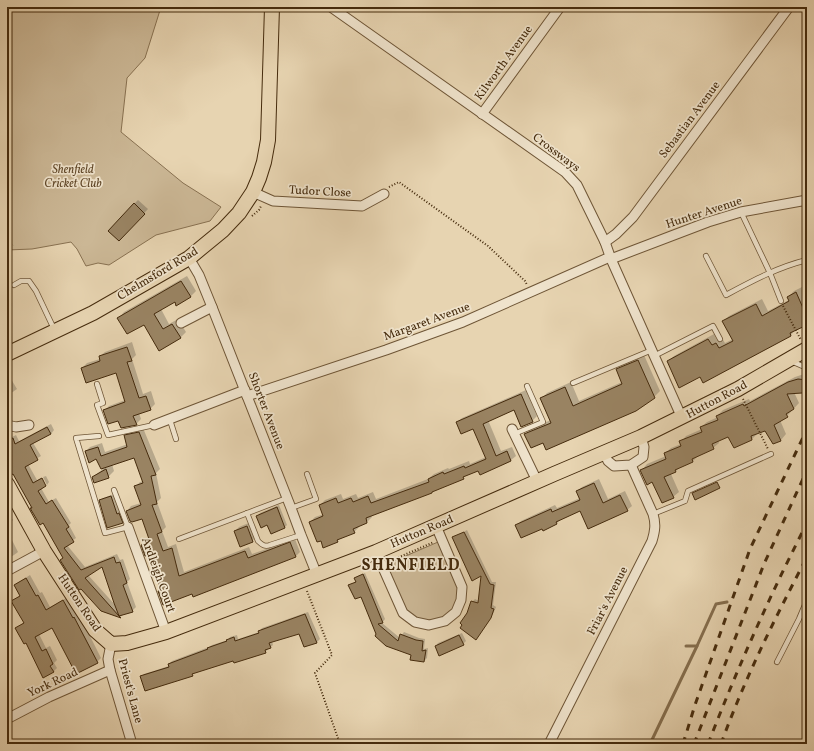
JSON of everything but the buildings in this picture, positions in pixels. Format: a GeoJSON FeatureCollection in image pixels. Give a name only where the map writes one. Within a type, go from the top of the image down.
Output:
{"type":"FeatureCollection","features":[{"type":"Feature","properties":{"kind":"main road","name":"Chelmsford Road"},"geometry":{"type":"LineString","coordinates":[[7,354],[93,313],[189,258],[223,230],[239,213],[253,192],[260,178],[268,140],[272,7]]}},
{"type":"Feature","properties":{"kind":"main road","name":"Hutton Road"},"geometry":{"type":"LineString","coordinates":[[7,484],[44,551],[95,630],[111,644],[127,643],[166,632],[317,575],[379,558],[438,532],[537,482],[682,418],[738,389],[806,349]]}},
{"type":"Feature","properties":{"kind":"street","name":"Crossways"},"geometry":{"type":"LineString","coordinates":[[331,7],[565,172],[572,179],[577,185],[605,242],[682,418]]}},
{"type":"Feature","properties":{"kind":"street","name":"Kilworth Avenue"},"geometry":{"type":"LineString","coordinates":[[482,114],[560,7]]}},
{"type":"Feature","properties":{"kind":"street","name":"Sebastian Avenue"},"geometry":{"type":"LineString","coordinates":[[605,242],[616,234],[633,217],[789,7]]}},
{"type":"Feature","properties":{"kind":"street","name":"Tudor Close"},"geometry":{"type":"LineString","coordinates":[[253,192],[273,201],[362,206],[384,194]]}},
{"type":"Feature","properties":{"kind":"street","name":"Hunter Avenue"},"geometry":{"type":"LineString","coordinates":[[611,258],[708,222],[741,212],[807,200]]}},
{"type":"Feature","properties":{"kind":"street","name":"Shorter Avenue"},"geometry":{"type":"LineString","coordinates":[[189,258],[199,275],[317,575]]}},
{"type":"Feature","properties":{"kind":"street","name":"Margaret Avenue"},"geometry":{"type":"LineString","coordinates":[[246,393],[386,350],[463,322],[611,258]]}},
{"type":"Feature","properties":{"kind":"street"},"geometry":{"type":"LineString","coordinates":[[181,323],[212,308]]}},
{"type":"Feature","properties":{"kind":"street"},"geometry":{"type":"LineString","coordinates":[[154,425],[246,393]]}},
{"type":"Feature","properties":{"kind":"street"},"geometry":{"type":"LineString","coordinates":[[7,425],[16,427],[29,425]]}},
{"type":"Feature","properties":{"kind":"street"},"geometry":{"type":"LineString","coordinates":[[513,432],[537,482]]}},
{"type":"Feature","properties":{"kind":"street"},"geometry":{"type":"LineString","coordinates":[[604,453],[608,462],[614,466],[631,465],[643,457],[644,447],[641,437]]}},
{"type":"Feature","properties":{"kind":"street","name":"Friar's Avenue"},"geometry":{"type":"LineString","coordinates":[[549,744],[652,541],[655,522],[654,514],[631,465]]}},
{"type":"Feature","properties":{"kind":"street","name":"Ardleigh Court"},"geometry":{"type":"LineString","coordinates":[[128,527],[166,632]]}},
{"type":"Feature","properties":{"kind":"street"},"geometry":{"type":"LineString","coordinates":[[379,558],[403,613],[415,622],[429,625],[445,621],[456,612],[462,600],[462,587],[438,532]]}},
{"type":"Feature","properties":{"kind":"street"},"geometry":{"type":"LineString","coordinates":[[7,571],[44,551]]}},
{"type":"Feature","properties":{"kind":"street","name":"Priest's Lane"},"geometry":{"type":"LineString","coordinates":[[111,644],[108,659],[110,670],[132,744]]}},
{"type":"Feature","properties":{"kind":"street","name":"York Road"},"geometry":{"type":"LineString","coordinates":[[7,719],[49,697],[110,670]]}},
{"type":"Feature","properties":{"kind":"lane"},"geometry":{"type":"LineString","coordinates":[[741,212],[770,273],[781,301]]}},
{"type":"Feature","properties":{"kind":"lane"},"geometry":{"type":"LineString","coordinates":[[706,256],[726,295],[770,273],[807,260]]}},
{"type":"Feature","properties":{"kind":"lane"},"geometry":{"type":"LineString","coordinates":[[14,285],[21,281],[29,280],[55,330]]}},
{"type":"Feature","properties":{"kind":"lane"},"geometry":{"type":"LineString","coordinates":[[574,383],[653,353],[713,326],[720,340]]}},
{"type":"Feature","properties":{"kind":"lane"},"geometry":{"type":"LineString","coordinates":[[789,360],[806,367]]}},
{"type":"Feature","properties":{"kind":"lane"},"geometry":{"type":"LineString","coordinates":[[97,384],[103,403],[97,405],[108,435],[154,425]]}},
{"type":"Feature","properties":{"kind":"lane"},"geometry":{"type":"LineString","coordinates":[[513,432],[543,422],[527,386]]}},
{"type":"Feature","properties":{"kind":"lane"},"geometry":{"type":"LineString","coordinates":[[170,420],[176,439]]}},
{"type":"Feature","properties":{"kind":"lane"},"geometry":{"type":"LineString","coordinates":[[98,436],[76,438],[105,533],[128,527],[114,490]]}},
{"type":"Feature","properties":{"kind":"lane"},"geometry":{"type":"LineString","coordinates":[[654,514],[685,501],[688,491],[771,454]]}},
{"type":"Feature","properties":{"kind":"lane"},"geometry":{"type":"LineString","coordinates":[[291,508],[316,499],[307,474]]}},
{"type":"Feature","properties":{"kind":"lane"},"geometry":{"type":"LineString","coordinates":[[178,539],[287,498]]}},
{"type":"Feature","properties":{"kind":"lane"},"geometry":{"type":"LineString","coordinates":[[247,513],[258,541],[261,544],[266,546],[301,535]]}},
{"type":"Feature","properties":{"kind":"lane"},"geometry":{"type":"LineString","coordinates":[[777,662],[807,600]]}},
{"type":"Feature","properties":{"kind":"path"},"geometry":{"type":"LineString","coordinates":[[384,194],[384,190],[399,182],[488,246],[525,281],[531,293]]}},
{"type":"Feature","properties":{"kind":"path"},"geometry":{"type":"LineString","coordinates":[[7,246],[13,245]]}},
{"type":"Feature","properties":{"kind":"path"},"geometry":{"type":"LineString","coordinates":[[781,301],[806,349]]}},
{"type":"Feature","properties":{"kind":"path"},"geometry":{"type":"LineString","coordinates":[[738,389],[760,436],[771,454]]}},
{"type":"Feature","properties":{"kind":"path"},"geometry":{"type":"LineString","coordinates":[[379,558],[438,532]]}},
{"type":"Feature","properties":{"kind":"path"},"geometry":{"type":"LineString","coordinates":[[302,581],[332,655],[315,672],[340,744]]}},
{"type":"Feature","properties":{"kind":"green space","name":"Shenfield Cricket Club"},"geometry":{"type":"Polygon","coordinates":[[[7,7],[161,7],[145,58],[127,78],[121,132],[183,183],[221,207],[210,221],[156,235],[109,265],[98,263],[86,266],[77,249],[71,242],[32,249],[7,250],[7,7]]]}},
{"type":"Feature","properties":{"kind":"green space"},"geometry":{"type":"Polygon","coordinates":[[[438,542],[457,584],[457,600],[454,608],[448,615],[441,619],[423,621],[406,613],[385,565],[438,542]]]}},
{"type":"Feature","properties":{"kind":"waterway"},"geometry":{"type":"LineString","coordinates":[[686,646],[697,646],[716,604],[727,602]]}},
{"type":"Feature","properties":{"kind":"waterway"},"geometry":{"type":"LineString","coordinates":[[650,744],[697,646]]}},
{"type":"Feature","properties":{"kind":"railway"},"geometry":{"type":"LineString","coordinates":[[683,744],[695,705],[750,549],[807,429]]}},
{"type":"Feature","properties":{"kind":"railway"},"geometry":{"type":"LineString","coordinates":[[694,744],[764,564],[807,470]]}},
{"type":"Feature","properties":{"kind":"railway"},"geometry":{"type":"LineString","coordinates":[[708,744],[754,632],[807,523]]}},
{"type":"Feature","properties":{"kind":"railway"},"geometry":{"type":"LineString","coordinates":[[721,744],[761,649],[807,557]]}},
{"type":"Feature","properties":{"kind":"district","name":"SHENFIELD"},"geometry":{"type":"Point","coordinates":[411,566]}}]}
